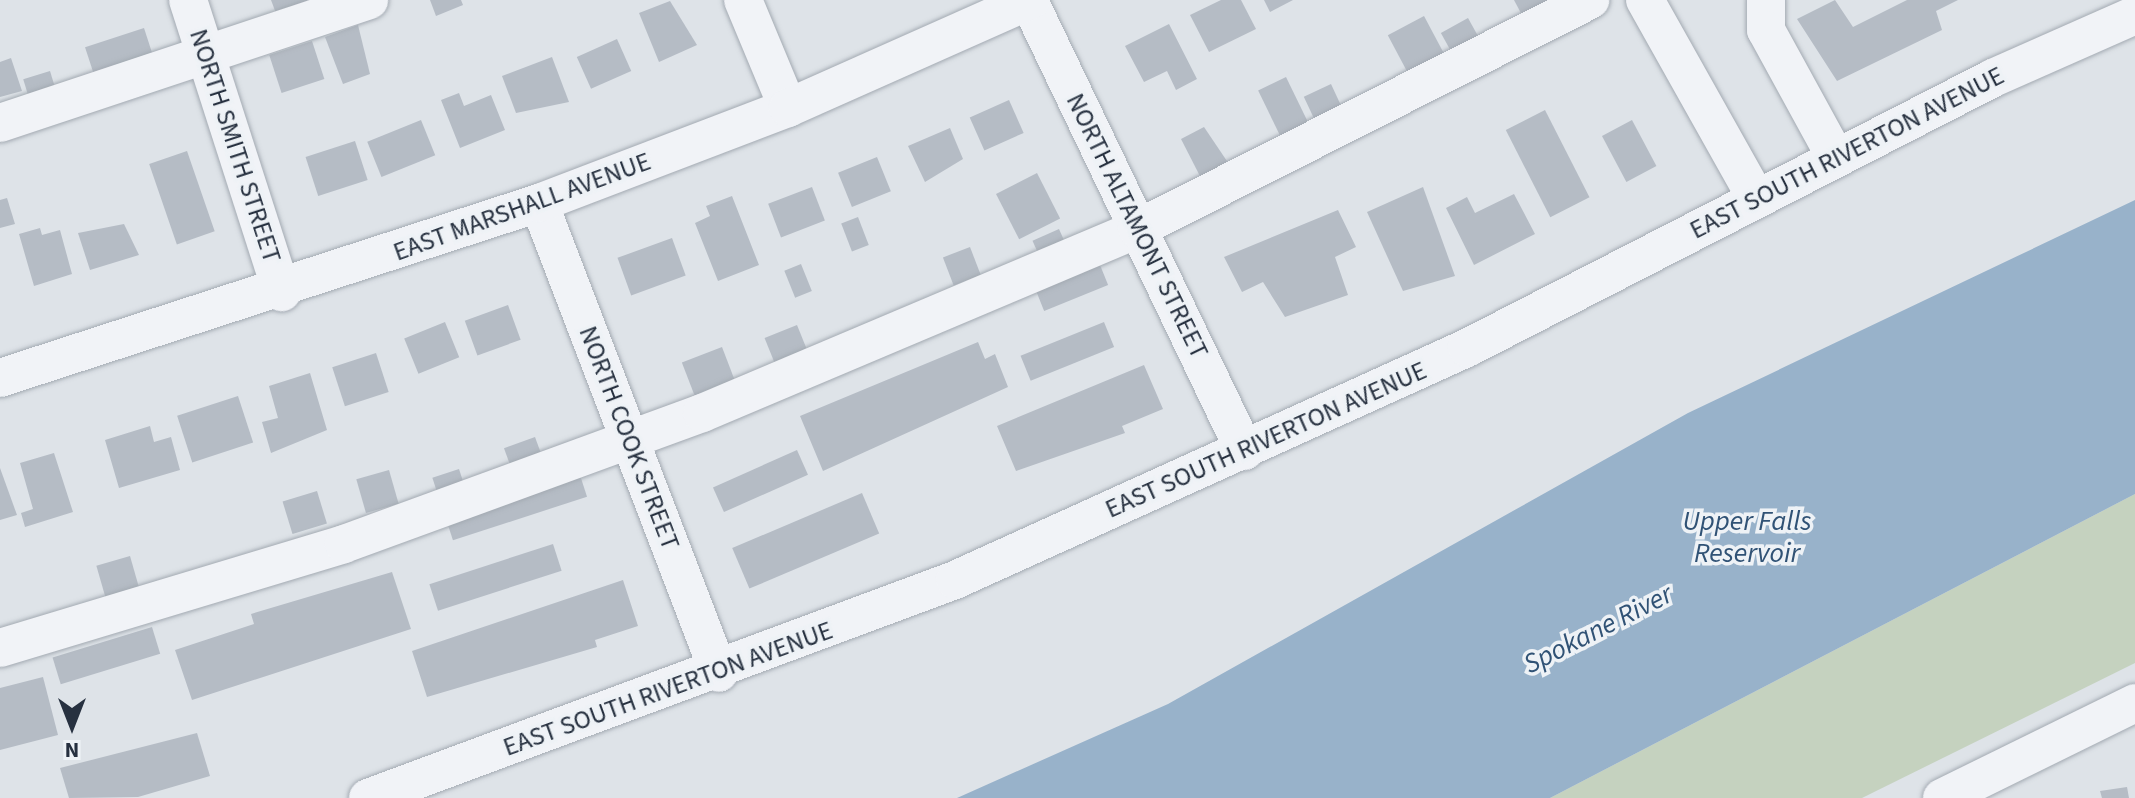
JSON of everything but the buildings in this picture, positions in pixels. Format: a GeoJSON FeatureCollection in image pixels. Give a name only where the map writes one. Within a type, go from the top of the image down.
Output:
{"type":"FeatureCollection","features":[{"type":"Feature","properties":{"kind":"street","name":"NORTH SMITH STREET"},"geometry":{"type":"LineString","coordinates":[[188,0],[282,292]]}},
{"type":"Feature","properties":{"kind":"street"},"geometry":{"type":"LineString","coordinates":[[0,123],[369,0]]}},
{"type":"Feature","properties":{"kind":"street"},"geometry":{"type":"LineString","coordinates":[[743,0],[788,108]]}},
{"type":"Feature","properties":{"kind":"street","name":"EAST MARSHALL AVENUE"},"geometry":{"type":"LineString","coordinates":[[0,378],[282,292],[539,203],[788,108],[1030,0]]}},
{"type":"Feature","properties":{"kind":"street","name":"NORTH ALTAMONT STREET"},"geometry":{"type":"LineString","coordinates":[[1030,0],[1245,451]]}},
{"type":"Feature","properties":{"kind":"street"},"geometry":{"type":"LineString","coordinates":[[0,648],[344,544],[631,441],[1137,229],[1590,0]]}},
{"type":"Feature","properties":{"kind":"street"},"geometry":{"type":"LineString","coordinates":[[1645,0],[1756,198]]}},
{"type":"Feature","properties":{"kind":"street"},"geometry":{"type":"LineString","coordinates":[[1766,0],[1766,30],[1836,158]]}},
{"type":"Feature","properties":{"kind":"street","name":"EAST SOUTH RIVERTON AVENUE"},"geometry":{"type":"LineString","coordinates":[[368,798],[719,673],[955,580],[1467,348],[1836,158],[2135,15]]}},
{"type":"Feature","properties":{"kind":"street","name":"NORTH COOK STREET"},"geometry":{"type":"LineString","coordinates":[[539,203],[719,673]]}},
{"type":"Feature","properties":{"kind":"street"},"geometry":{"type":"LineString","coordinates":[[1942,798],[2134,713]]}},
{"type":"Feature","properties":{"kind":"green space"},"geometry":{"type":"Polygon","coordinates":[[[2135,494],[2135,663],[1862,798],[1550,798],[2135,494]]]}},
{"type":"Feature","properties":{"kind":"water","name":"Upper Falls Reservoir"},"geometry":{"type":"Polygon","coordinates":[[[2135,200],[2135,494],[1550,798],[957,798],[1168,704],[1688,413],[2135,200]]]}},
{"type":"Feature","properties":{"kind":"water label","name":"Spokane River"},"geometry":{"type":"Point","coordinates":[1598,629]}}]}
